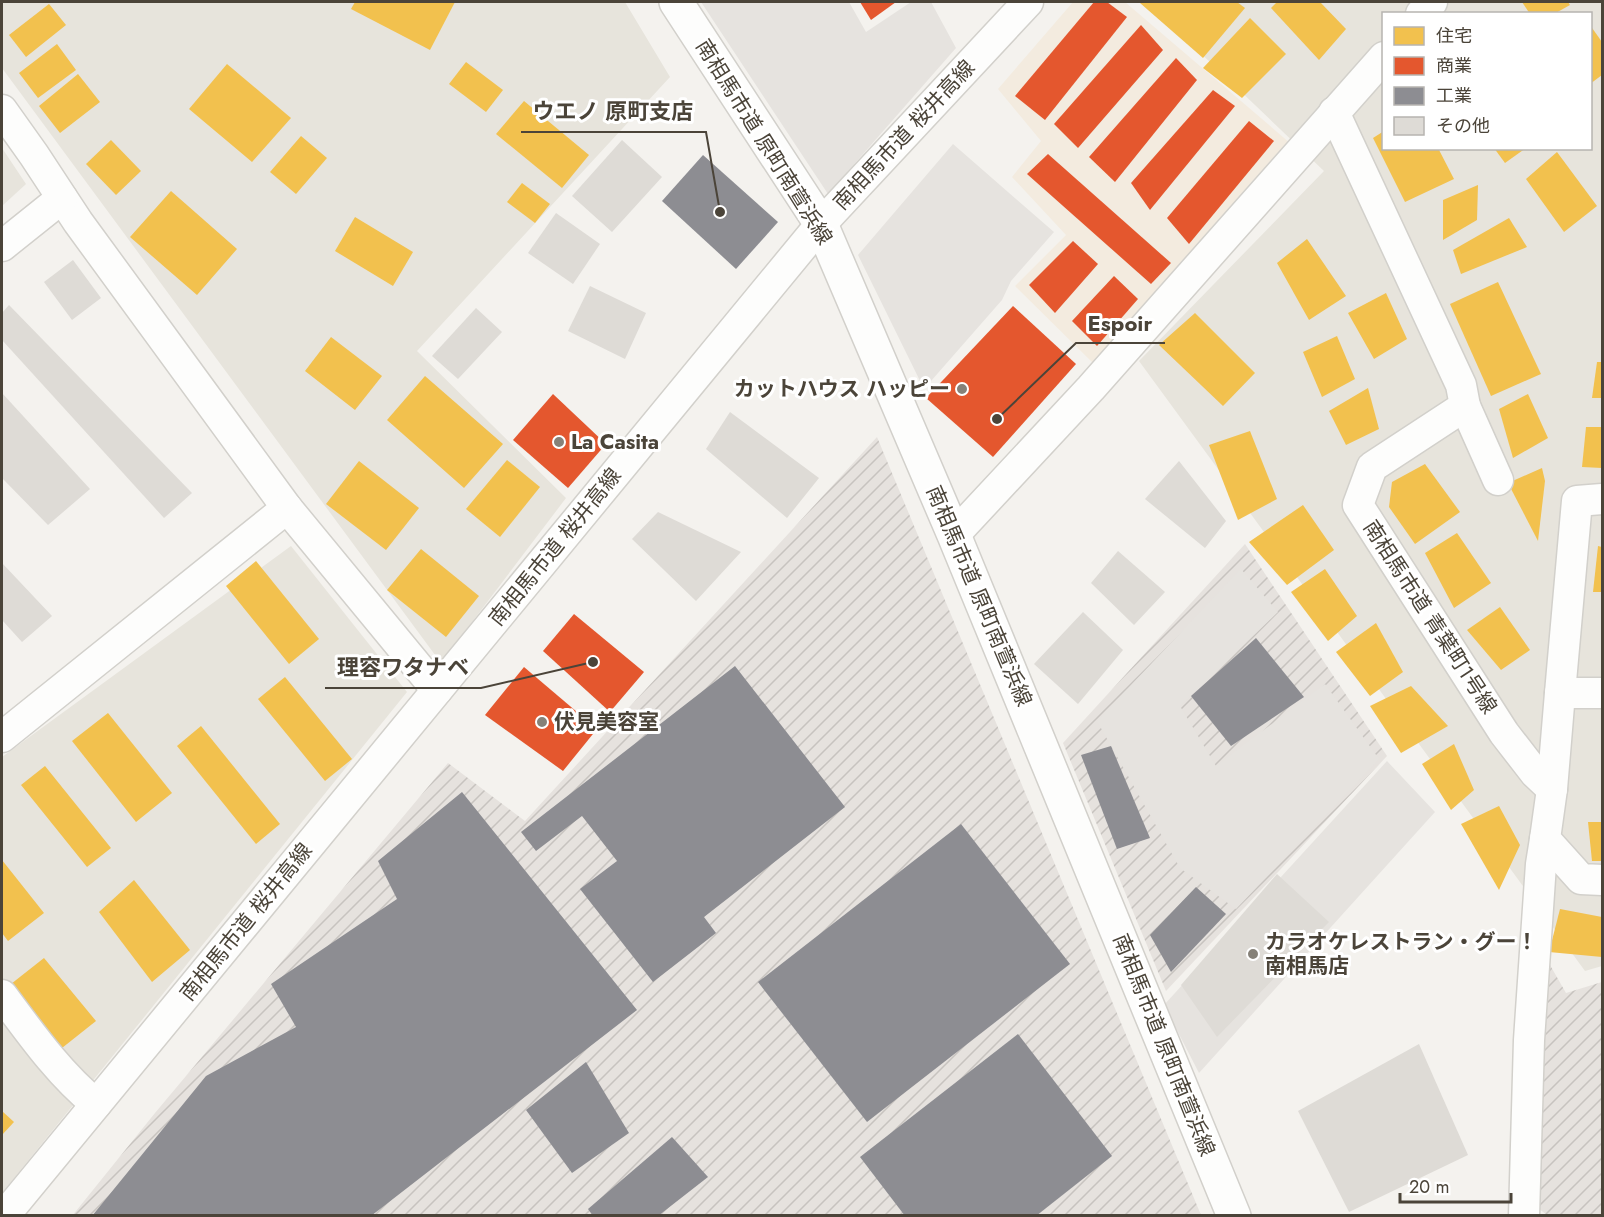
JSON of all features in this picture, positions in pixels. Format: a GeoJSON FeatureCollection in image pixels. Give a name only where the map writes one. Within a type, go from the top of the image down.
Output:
{"type":"FeatureCollection","features":[{"type":"Feature","properties":{"kind":"street","name":"南相馬市道 原町南萱浜線"},"geometry":{"type":"LineString","coordinates":[[676,2],[821,224],[954,535],[1234,1215]]}},
{"type":"Feature","properties":{"kind":"street","name":"南相馬市道 桜井高線"},"geometry":{"type":"LineString","coordinates":[[4,1215],[821,224],[1028,2]]}},
{"type":"Feature","properties":{"kind":"street"},"geometry":{"type":"LineString","coordinates":[[954,535],[1091,388],[1382,58]]}},
{"type":"Feature","properties":{"kind":"street"},"geometry":{"type":"LineString","coordinates":[[2,110],[62,198],[287,508],[437,690]]}},
{"type":"Feature","properties":{"kind":"street"},"geometry":{"type":"LineString","coordinates":[[1335,112],[1461,385],[1465,406],[1498,480]]}},
{"type":"Feature","properties":{"kind":"street"},"geometry":{"type":"LineString","coordinates":[[2,246],[62,198]]}},
{"type":"Feature","properties":{"kind":"street","name":"南相馬市道 青葉町1号線"},"geometry":{"type":"LineString","coordinates":[[1465,406],[1372,467],[1358,505],[1504,734],[1535,773],[1552,789]]}},
{"type":"Feature","properties":{"kind":"street"},"geometry":{"type":"LineString","coordinates":[[1524,1215],[1529,1040],[1541,864],[1552,789],[1576,501],[1602,499]]}},
{"type":"Feature","properties":{"kind":"street"},"geometry":{"type":"LineString","coordinates":[[2,737],[287,508]]}},
{"type":"Feature","properties":{"kind":"street"},"geometry":{"type":"LineString","coordinates":[[1560,693],[1602,693]]}},
{"type":"Feature","properties":{"kind":"street"},"geometry":{"type":"LineString","coordinates":[[1545,839],[1581,879],[1602,880]]}},
{"type":"Feature","properties":{"kind":"street"},"geometry":{"type":"LineString","coordinates":[[2,995],[48,1056],[78,1089],[96,1104]]}},
{"type":"Feature","properties":{"kind":"shaded area"},"geometry":{"type":"Polygon","coordinates":[[[2,2],[625,2],[670,77],[417,351],[566,498],[441,663],[2,68],[2,2]]]}},
{"type":"Feature","properties":{"kind":"shaded area"},"geometry":{"type":"Polygon","coordinates":[[[701,2],[849,2],[866,32],[911,2],[931,2],[956,48],[828,194],[701,2]]]}},
{"type":"Feature","properties":{"kind":"shaded area"},"geometry":{"type":"Polygon","coordinates":[[[1073,2],[1125,2],[1290,143],[1095,365],[1015,286],[1066,235],[1012,177],[1041,141],[998,89],[1073,2]]]}},
{"type":"Feature","properties":{"kind":"shaded area"},"geometry":{"type":"Polygon","coordinates":[[[1147,2],[1602,2],[1602,966],[1585,971],[1139,361],[1324,171],[1147,2]]]}},
{"type":"Feature","properties":{"kind":"shaded area"},"geometry":{"type":"Polygon","coordinates":[[[953,144],[1054,232],[1011,281],[1002,300],[924,389],[858,255],[953,144]]]}},
{"type":"Feature","properties":{"kind":"shaded area"},"geometry":{"type":"Polygon","coordinates":[[[2,148],[26,184],[2,206],[2,148]]]}},
{"type":"Feature","properties":{"kind":"shaded area"},"geometry":{"type":"Polygon","coordinates":[[[877,437],[1201,1215],[72,1216],[155,1113],[448,763],[525,821],[877,437]]]}},
{"type":"Feature","properties":{"kind":"shaded area"},"geometry":{"type":"Polygon","coordinates":[[[1245,544],[1387,756],[1166,991],[1063,743],[1245,544]]]}},
{"type":"Feature","properties":{"kind":"shaded area"},"geometry":{"type":"Polygon","coordinates":[[[291,546],[407,692],[2,1193],[2,757],[291,546]]]}},
{"type":"Feature","properties":{"kind":"shaded area"},"geometry":{"type":"Polygon","coordinates":[[[1241,569],[1278,612],[1180,706],[1216,766],[1325,684],[1379,759],[1236,909],[1180,868],[1097,721],[1241,569]]]}},
{"type":"Feature","properties":{"kind":"shaded area"},"geometry":{"type":"Polygon","coordinates":[[[1387,761],[1435,812],[1199,1073],[1164,1005],[1387,761]]]}},
{"type":"Feature","properties":{"kind":"shaded area"},"geometry":{"type":"Polygon","coordinates":[[[1546,958],[1566,993],[1602,982],[1602,1215],[1547,1215],[1534,1205],[1546,958]]]}},
{"type":"Feature","properties":{"kind":"building: 住宅"},"geometry":{"type":"Polygon","coordinates":[[[355,2],[455,2],[430,50],[351,9],[355,2]]]}},
{"type":"Feature","properties":{"kind":"building: 住宅"},"geometry":{"type":"Polygon","coordinates":[[[1141,2],[1237,2],[1245,8],[1203,58],[1141,2]]]}},
{"type":"Feature","properties":{"kind":"building: 住宅"},"geometry":{"type":"Polygon","coordinates":[[[1277,2],[1320,2],[1346,29],[1319,60],[1271,8],[1277,2]]]}},
{"type":"Feature","properties":{"kind":"building: 住宅"},"geometry":{"type":"Polygon","coordinates":[[[1522,2],[1568,2],[1570,5],[1558,12],[1529,12],[1522,2]]]}},
{"type":"Feature","properties":{"kind":"building: 住宅"},"geometry":{"type":"Polygon","coordinates":[[[49,4],[66,25],[26,57],[9,35],[49,4]]]}},
{"type":"Feature","properties":{"kind":"building: 住宅"},"geometry":{"type":"Polygon","coordinates":[[[1250,18],[1286,54],[1242,98],[1203,68],[1250,18]]]}},
{"type":"Feature","properties":{"kind":"building: 住宅"},"geometry":{"type":"Polygon","coordinates":[[[1592,28],[1602,42],[1602,75],[1592,82],[1592,28]]]}},
{"type":"Feature","properties":{"kind":"building: 住宅"},"geometry":{"type":"Polygon","coordinates":[[[57,44],[76,70],[38,98],[19,73],[57,44]]]}},
{"type":"Feature","properties":{"kind":"building: 住宅"},"geometry":{"type":"Polygon","coordinates":[[[466,62],[503,90],[486,112],[449,84],[466,62]]]}},
{"type":"Feature","properties":{"kind":"building: 住宅"},"geometry":{"type":"Polygon","coordinates":[[[227,64],[291,118],[252,162],[189,109],[227,64]]]}},
{"type":"Feature","properties":{"kind":"building: 住宅"},"geometry":{"type":"Polygon","coordinates":[[[78,74],[100,102],[60,133],[39,106],[78,74]]]}},
{"type":"Feature","properties":{"kind":"building: 住宅"},"geometry":{"type":"Polygon","coordinates":[[[524,101],[589,155],[562,188],[496,134],[524,101]]]}},
{"type":"Feature","properties":{"kind":"building: 住宅"},"geometry":{"type":"Polygon","coordinates":[[[1382,132],[1382,150],[1439,150],[1454,179],[1405,202],[1373,138],[1382,132]]]}},
{"type":"Feature","properties":{"kind":"building: 住宅"},"geometry":{"type":"Polygon","coordinates":[[[301,136],[327,158],[296,194],[270,172],[301,136]]]}},
{"type":"Feature","properties":{"kind":"building: 住宅"},"geometry":{"type":"Polygon","coordinates":[[[111,140],[141,171],[116,195],[86,164],[111,140]]]}},
{"type":"Feature","properties":{"kind":"building: 住宅"},"geometry":{"type":"Polygon","coordinates":[[[1495,150],[1523,150],[1505,163],[1495,150]]]}},
{"type":"Feature","properties":{"kind":"building: 住宅"},"geometry":{"type":"Polygon","coordinates":[[[1557,152],[1597,206],[1564,232],[1526,179],[1557,152]]]}},
{"type":"Feature","properties":{"kind":"building: 住宅"},"geometry":{"type":"Polygon","coordinates":[[[522,183],[550,204],[535,223],[507,202],[522,183]]]}},
{"type":"Feature","properties":{"kind":"building: 住宅"},"geometry":{"type":"Polygon","coordinates":[[[1478,185],[1477,220],[1443,240],[1443,200],[1478,185]]]}},
{"type":"Feature","properties":{"kind":"building: 住宅"},"geometry":{"type":"Polygon","coordinates":[[[171,191],[237,249],[197,295],[130,237],[171,191]]]}},
{"type":"Feature","properties":{"kind":"building: 住宅"},"geometry":{"type":"Polygon","coordinates":[[[355,217],[413,252],[393,286],[335,251],[355,217]]]}},
{"type":"Feature","properties":{"kind":"building: 住宅"},"geometry":{"type":"Polygon","coordinates":[[[1509,218],[1527,247],[1461,274],[1453,250],[1509,218]]]}},
{"type":"Feature","properties":{"kind":"building: 住宅"},"geometry":{"type":"Polygon","coordinates":[[[1307,239],[1346,296],[1309,320],[1277,263],[1307,239]]]}},
{"type":"Feature","properties":{"kind":"building: 住宅"},"geometry":{"type":"Polygon","coordinates":[[[1498,282],[1541,374],[1491,396],[1450,304],[1498,282]]]}},
{"type":"Feature","properties":{"kind":"building: 住宅"},"geometry":{"type":"Polygon","coordinates":[[[1386,293],[1407,339],[1374,359],[1348,313],[1386,293]]]}},
{"type":"Feature","properties":{"kind":"building: 住宅"},"geometry":{"type":"Polygon","coordinates":[[[1195,313],[1255,373],[1223,406],[1159,345],[1195,313]]]}},
{"type":"Feature","properties":{"kind":"building: 住宅"},"geometry":{"type":"Polygon","coordinates":[[[1337,336],[1355,379],[1322,397],[1303,352],[1337,336]]]}},
{"type":"Feature","properties":{"kind":"building: 住宅"},"geometry":{"type":"Polygon","coordinates":[[[331,337],[382,376],[355,410],[305,371],[331,337]]]}},
{"type":"Feature","properties":{"kind":"building: 住宅"},"geometry":{"type":"Polygon","coordinates":[[[1597,362],[1602,362],[1602,398],[1592,398],[1597,362]]]}},
{"type":"Feature","properties":{"kind":"building: 住宅"},"geometry":{"type":"Polygon","coordinates":[[[425,376],[503,444],[464,488],[387,420],[425,376]]]}},
{"type":"Feature","properties":{"kind":"building: 住宅"},"geometry":{"type":"Polygon","coordinates":[[[1368,388],[1379,429],[1346,445],[1329,411],[1368,388]]]}},
{"type":"Feature","properties":{"kind":"building: 住宅"},"geometry":{"type":"Polygon","coordinates":[[[1528,394],[1548,438],[1513,458],[1499,409],[1528,394]]]}},
{"type":"Feature","properties":{"kind":"building: 住宅"},"geometry":{"type":"Polygon","coordinates":[[[1586,427],[1602,427],[1602,468],[1582,467],[1586,427]]]}},
{"type":"Feature","properties":{"kind":"building: 住宅"},"geometry":{"type":"Polygon","coordinates":[[[1250,431],[1277,499],[1238,520],[1209,445],[1250,431]]]}},
{"type":"Feature","properties":{"kind":"building: 住宅"},"geometry":{"type":"Polygon","coordinates":[[[507,460],[540,487],[500,537],[466,509],[507,460]]]}},
{"type":"Feature","properties":{"kind":"building: 住宅"},"geometry":{"type":"Polygon","coordinates":[[[359,461],[419,508],[386,550],[326,504],[359,461]]]}},
{"type":"Feature","properties":{"kind":"building: 住宅"},"geometry":{"type":"Polygon","coordinates":[[[1425,464],[1460,512],[1415,544],[1389,507],[1392,482],[1425,464]]]}},
{"type":"Feature","properties":{"kind":"building: 住宅"},"geometry":{"type":"Polygon","coordinates":[[[1542,468],[1545,481],[1538,541],[1508,483],[1542,468]]]}},
{"type":"Feature","properties":{"kind":"building: 住宅"},"geometry":{"type":"Polygon","coordinates":[[[1303,505],[1334,550],[1287,585],[1249,542],[1303,505]]]}},
{"type":"Feature","properties":{"kind":"building: 住宅"},"geometry":{"type":"Polygon","coordinates":[[[1457,533],[1491,583],[1454,608],[1425,553],[1457,533]]]}},
{"type":"Feature","properties":{"kind":"building: 住宅"},"geometry":{"type":"Polygon","coordinates":[[[1598,546],[1602,547],[1602,592],[1593,592],[1598,546]]]}},
{"type":"Feature","properties":{"kind":"building: 住宅"},"geometry":{"type":"Polygon","coordinates":[[[421,549],[479,596],[446,637],[387,590],[421,549]]]}},
{"type":"Feature","properties":{"kind":"building: 住宅"},"geometry":{"type":"Polygon","coordinates":[[[256,561],[319,639],[289,664],[226,586],[256,561]]]}},
{"type":"Feature","properties":{"kind":"building: 住宅"},"geometry":{"type":"Polygon","coordinates":[[[1325,569],[1357,616],[1328,641],[1291,592],[1325,569]]]}},
{"type":"Feature","properties":{"kind":"building: 住宅"},"geometry":{"type":"Polygon","coordinates":[[[1500,607],[1530,650],[1501,670],[1467,630],[1500,607]]]}},
{"type":"Feature","properties":{"kind":"building: 住宅"},"geometry":{"type":"Polygon","coordinates":[[[1376,623],[1403,672],[1370,696],[1336,652],[1376,623]]]}},
{"type":"Feature","properties":{"kind":"building: 住宅"},"geometry":{"type":"Polygon","coordinates":[[[285,677],[352,759],[325,781],[258,699],[285,677]]]}},
{"type":"Feature","properties":{"kind":"building: 住宅"},"geometry":{"type":"Polygon","coordinates":[[[1411,686],[1448,726],[1401,753],[1370,706],[1411,686]]]}},
{"type":"Feature","properties":{"kind":"building: 住宅"},"geometry":{"type":"Polygon","coordinates":[[[108,713],[172,793],[136,822],[72,741],[108,713]]]}},
{"type":"Feature","properties":{"kind":"building: 住宅"},"geometry":{"type":"Polygon","coordinates":[[[201,726],[280,824],[256,844],[177,746],[201,726]]]}},
{"type":"Feature","properties":{"kind":"building: 住宅"},"geometry":{"type":"Polygon","coordinates":[[[1454,744],[1474,790],[1451,810],[1422,764],[1454,744]]]}},
{"type":"Feature","properties":{"kind":"building: 住宅"},"geometry":{"type":"Polygon","coordinates":[[[45,766],[111,848],[87,867],[21,785],[45,766]]]}},
{"type":"Feature","properties":{"kind":"building: 住宅"},"geometry":{"type":"Polygon","coordinates":[[[1499,806],[1520,845],[1499,890],[1461,824],[1499,806]]]}},
{"type":"Feature","properties":{"kind":"building: 住宅"},"geometry":{"type":"Polygon","coordinates":[[[1588,822],[1602,822],[1602,861],[1592,861],[1588,822]]]}},
{"type":"Feature","properties":{"kind":"building: 住宅"},"geometry":{"type":"Polygon","coordinates":[[[2,860],[44,913],[8,941],[2,933],[2,860]]]}},
{"type":"Feature","properties":{"kind":"building: 住宅"},"geometry":{"type":"Polygon","coordinates":[[[134,880],[190,950],[152,982],[99,912],[134,880]]]}},
{"type":"Feature","properties":{"kind":"building: 住宅"},"geometry":{"type":"Polygon","coordinates":[[[1560,909],[1602,917],[1602,957],[1549,952],[1560,909]]]}},
{"type":"Feature","properties":{"kind":"building: 住宅"},"geometry":{"type":"Polygon","coordinates":[[[44,958],[96,1021],[62,1048],[11,984],[44,958]]]}},
{"type":"Feature","properties":{"kind":"building: 住宅"},"geometry":{"type":"Polygon","coordinates":[[[2,1111],[14,1122],[2,1135],[2,1111]]]}},
{"type":"Feature","properties":{"kind":"building: 商業"},"geometry":{"type":"Polygon","coordinates":[[[860,2],[896,2],[871,20],[860,2]]]}},
{"type":"Feature","properties":{"kind":"building: 商業"},"geometry":{"type":"Polygon","coordinates":[[[1094,2],[1107,2],[1127,17],[1045,120],[1015,96],[1094,2]]]}},
{"type":"Feature","properties":{"kind":"building: 商業"},"geometry":{"type":"Polygon","coordinates":[[[1141,25],[1163,50],[1078,148],[1054,124],[1141,25]]]}},
{"type":"Feature","properties":{"kind":"building: 商業"},"geometry":{"type":"Polygon","coordinates":[[[1176,58],[1197,80],[1115,182],[1089,157],[1176,58]]]}},
{"type":"Feature","properties":{"kind":"building: 商業"},"geometry":{"type":"Polygon","coordinates":[[[1213,90],[1235,106],[1150,210],[1131,183],[1213,90]]]}},
{"type":"Feature","properties":{"kind":"building: 商業"},"geometry":{"type":"Polygon","coordinates":[[[1249,121],[1274,141],[1189,244],[1167,218],[1249,121]]]}},
{"type":"Feature","properties":{"kind":"building: 商業"},"geometry":{"type":"Polygon","coordinates":[[[1048,154],[1171,263],[1151,284],[1027,174],[1048,154]]]}},
{"type":"Feature","properties":{"kind":"building: 商業"},"geometry":{"type":"Polygon","coordinates":[[[1073,241],[1098,264],[1055,313],[1029,285],[1073,241]]]}},
{"type":"Feature","properties":{"kind":"building: 商業"},"geometry":{"type":"Polygon","coordinates":[[[1114,276],[1138,299],[1097,346],[1072,321],[1114,276]]]}},
{"type":"Feature","properties":{"kind":"building: 商業"},"geometry":{"type":"Polygon","coordinates":[[[1013,306],[1076,364],[993,457],[926,398],[1013,306]]]}},
{"type":"Feature","properties":{"kind":"building: 商業","name":"La Casita"},"geometry":{"type":"Polygon","coordinates":[[[553,394],[606,444],[568,488],[513,440],[553,394]]]}},
{"type":"Feature","properties":{"kind":"building: 商業"},"geometry":{"type":"Polygon","coordinates":[[[574,614],[644,672],[610,712],[543,651],[574,614]]]}},
{"type":"Feature","properties":{"kind":"building: 商業","name":"伏見美容室"},"geometry":{"type":"Polygon","coordinates":[[[524,667],[597,729],[563,771],[485,715],[524,667]]]}},
{"type":"Feature","properties":{"kind":"building: 工業"},"geometry":{"type":"Polygon","coordinates":[[[703,155],[778,222],[736,269],[662,201],[703,155]]]}},
{"type":"Feature","properties":{"kind":"building: 工業"},"geometry":{"type":"Polygon","coordinates":[[[1256,638],[1304,697],[1231,746],[1191,696],[1256,638]]]}},
{"type":"Feature","properties":{"kind":"building: 工業"},"geometry":{"type":"Polygon","coordinates":[[[735,666],[845,807],[704,917],[716,933],[653,982],[580,889],[617,861],[582,816],[536,851],[521,832],[735,666]]]}},
{"type":"Feature","properties":{"kind":"building: 工業"},"geometry":{"type":"Polygon","coordinates":[[[1111,746],[1150,838],[1117,849],[1081,755],[1111,746]]]}},
{"type":"Feature","properties":{"kind":"building: 工業"},"geometry":{"type":"Polygon","coordinates":[[[462,792],[637,1010],[371,1216],[92,1216],[206,1076],[296,1027],[271,984],[397,899],[378,861],[462,792]]]}},
{"type":"Feature","properties":{"kind":"building: 工業"},"geometry":{"type":"Polygon","coordinates":[[[961,824],[1070,964],[867,1122],[758,982],[961,824]]]}},
{"type":"Feature","properties":{"kind":"building: 工業"},"geometry":{"type":"Polygon","coordinates":[[[1196,887],[1226,914],[1171,972],[1150,935],[1196,887]]]}},
{"type":"Feature","properties":{"kind":"building: 工業"},"geometry":{"type":"Polygon","coordinates":[[[1018,1034],[1112,1156],[1036,1216],[905,1216],[860,1157],[1018,1034]]]}},
{"type":"Feature","properties":{"kind":"building: 工業"},"geometry":{"type":"Polygon","coordinates":[[[586,1062],[629,1133],[572,1173],[526,1110],[586,1062]]]}},
{"type":"Feature","properties":{"kind":"building: 工業"},"geometry":{"type":"Polygon","coordinates":[[[672,1137],[708,1177],[658,1216],[593,1216],[588,1209],[672,1137]]]}},
{"type":"Feature","properties":{"kind":"building: その他"},"geometry":{"type":"Polygon","coordinates":[[[622,140],[662,177],[612,232],[572,196],[622,140]]]}},
{"type":"Feature","properties":{"kind":"building: その他"},"geometry":{"type":"Polygon","coordinates":[[[556,213],[600,244],[573,284],[528,253],[556,213]]]}},
{"type":"Feature","properties":{"kind":"building: その他"},"geometry":{"type":"Polygon","coordinates":[[[73,260],[101,298],[72,320],[44,282],[73,260]]]}},
{"type":"Feature","properties":{"kind":"building: その他"},"geometry":{"type":"Polygon","coordinates":[[[590,286],[646,313],[625,359],[568,331],[590,286]]]}},
{"type":"Feature","properties":{"kind":"building: その他"},"geometry":{"type":"Polygon","coordinates":[[[9,305],[192,493],[164,518],[2,340],[2,313],[9,305]]]}},
{"type":"Feature","properties":{"kind":"building: その他"},"geometry":{"type":"Polygon","coordinates":[[[476,308],[502,332],[458,379],[432,356],[476,308]]]}},
{"type":"Feature","properties":{"kind":"building: その他"},"geometry":{"type":"Polygon","coordinates":[[[2,393],[90,489],[48,525],[2,478],[2,393]]]}},
{"type":"Feature","properties":{"kind":"building: その他"},"geometry":{"type":"Polygon","coordinates":[[[730,412],[819,478],[787,518],[706,449],[730,412]]]}},
{"type":"Feature","properties":{"kind":"building: その他"},"geometry":{"type":"Polygon","coordinates":[[[1179,461],[1226,521],[1205,548],[1145,499],[1179,461]]]}},
{"type":"Feature","properties":{"kind":"building: その他"},"geometry":{"type":"Polygon","coordinates":[[[658,512],[741,552],[696,601],[632,539],[658,512]]]}},
{"type":"Feature","properties":{"kind":"building: その他"},"geometry":{"type":"Polygon","coordinates":[[[1118,551],[1165,592],[1134,625],[1091,583],[1118,551]]]}},
{"type":"Feature","properties":{"kind":"building: その他"},"geometry":{"type":"Polygon","coordinates":[[[2,563],[52,616],[22,642],[2,620],[2,563]]]}},
{"type":"Feature","properties":{"kind":"building: その他"},"geometry":{"type":"Polygon","coordinates":[[[1083,612],[1123,650],[1078,704],[1034,664],[1083,612]]]}},
{"type":"Feature","properties":{"kind":"building: その他","name":"カラオケレストラン・グー！ 南相馬店"},"geometry":{"type":"Polygon","coordinates":[[[1277,874],[1329,922],[1217,1037],[1181,985],[1277,874]]]}},
{"type":"Feature","properties":{"kind":"building: その他"},"geometry":{"type":"Polygon","coordinates":[[[1419,1044],[1468,1155],[1349,1212],[1298,1111],[1419,1044]]]}},
{"type":"Feature","properties":{"kind":"place","name":"ウエノ 原町支店"},"geometry":{"type":"Point","coordinates":[720,212]}},
{"type":"Feature","properties":{"kind":"place","name":"カットハウス ハッピー"},"geometry":{"type":"Point","coordinates":[962,389]}},
{"type":"Feature","properties":{"kind":"place","name":"Espoir"},"geometry":{"type":"Point","coordinates":[997,419]}},
{"type":"Feature","properties":{"kind":"place","name":"La Casita"},"geometry":{"type":"Point","coordinates":[559,442]}},
{"type":"Feature","properties":{"kind":"place","name":"理容ワタナベ"},"geometry":{"type":"Point","coordinates":[593,662]}},
{"type":"Feature","properties":{"kind":"place","name":"伏見美容室"},"geometry":{"type":"Point","coordinates":[542,722]}},
{"type":"Feature","properties":{"kind":"place","name":"カラオケレストラン・グー！ 南相馬店"},"geometry":{"type":"Point","coordinates":[1253,954]}}]}
